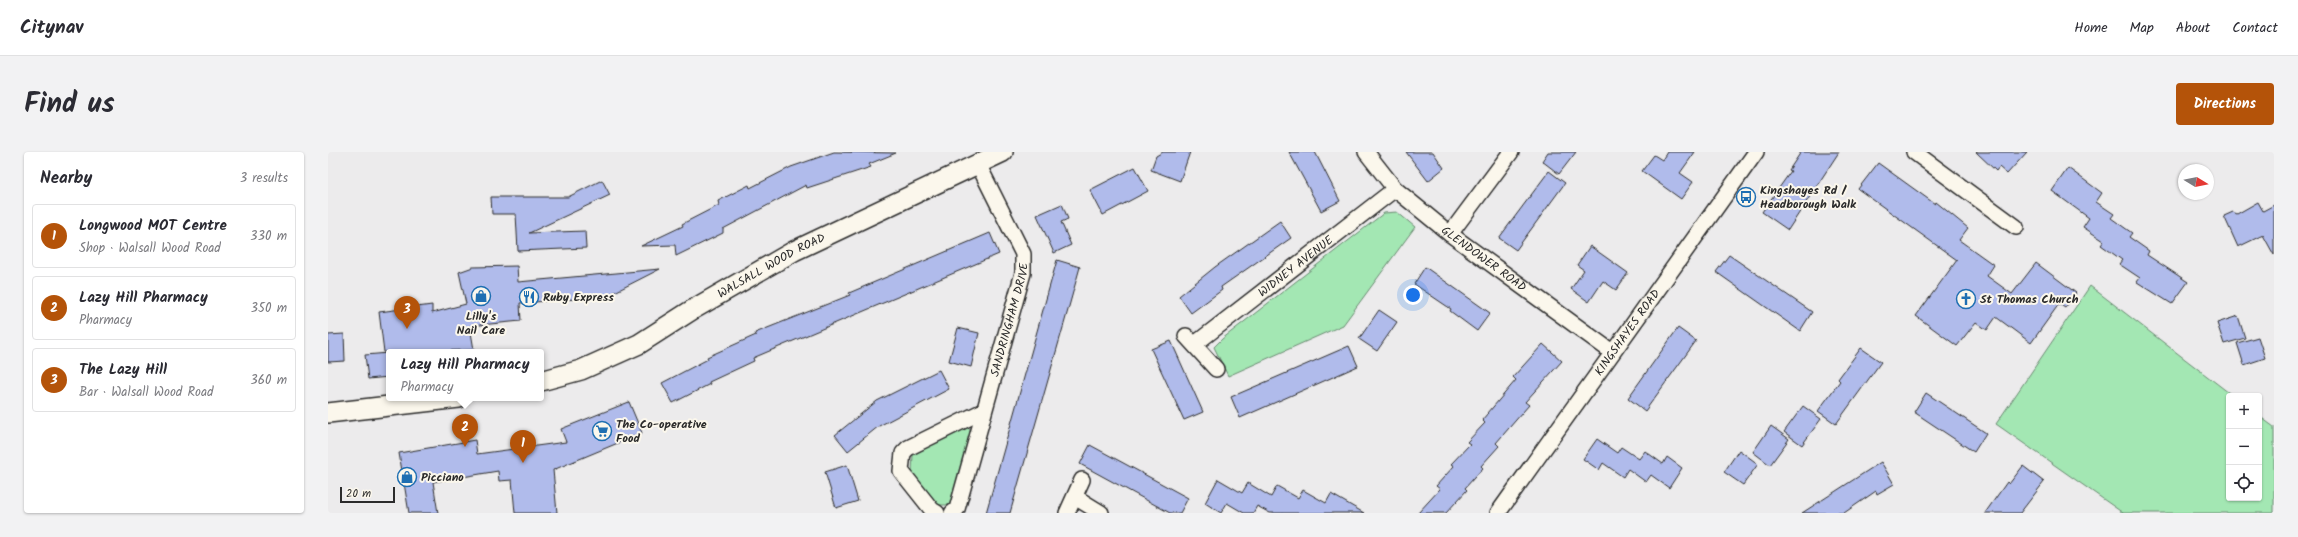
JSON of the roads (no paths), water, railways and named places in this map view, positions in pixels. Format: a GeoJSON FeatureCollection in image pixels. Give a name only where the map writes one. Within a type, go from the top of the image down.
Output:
{"type":"FeatureCollection","features":[{"type":"Feature","properties":{"kind":"street","name":"WALSALL WOOD ROAD"},"geometry":{"type":"LineString","coordinates":[[544,380],[580,370],[639,344],[692,310],[794,251],[1003,152]]}},
{"type":"Feature","properties":{"kind":"street","name":"GLENDOWER ROAD"},"geometry":{"type":"LineString","coordinates":[[1366,152],[1395,190],[1450,234],[1612,352]]}},
{"type":"Feature","properties":{"kind":"street"},"geometry":{"type":"LineString","coordinates":[[1450,234],[1511,152]]}},
{"type":"Feature","properties":{"kind":"street","name":"KINGSHAYES ROAD"},"geometry":{"type":"LineString","coordinates":[[1498,513],[1756,152]]}},
{"type":"Feature","properties":{"kind":"street"},"geometry":{"type":"LineString","coordinates":[[1914,152],[2016,227]]}},
{"type":"Feature","properties":{"kind":"street","name":"SANDRINGHAM DRIVE"},"geometry":{"type":"LineString","coordinates":[[952,513],[957,509],[983,411],[1023,273],[1024,262],[1023,254],[978,164]]}},
{"type":"Feature","properties":{"kind":"street","name":"WIDNEY AVENUE"},"geometry":{"type":"LineString","coordinates":[[1216,369],[1191,340],[1395,190]]}},
{"type":"Feature","properties":{"kind":"street"},"geometry":{"type":"LineString","coordinates":[[328,413],[433,401]]}},
{"type":"Feature","properties":{"kind":"street"},"geometry":{"type":"LineString","coordinates":[[937,513],[932,510],[901,471],[903,453],[908,448],[983,411]]}},
{"type":"Feature","properties":{"kind":"street"},"geometry":{"type":"LineString","coordinates":[[1067,513],[1082,480]]}},
{"type":"Feature","properties":{"kind":"street"},"geometry":{"type":"LineString","coordinates":[[1075,497],[1101,513]]}},
{"type":"Feature","properties":{"kind":"place","name":"Kingshayes Rd / Headborough Walk"},"geometry":{"type":"Point","coordinates":[1746,197]}},
{"type":"Feature","properties":{"kind":"place","name":"Lilly's Nail Care"},"geometry":{"type":"Point","coordinates":[481,296]}},
{"type":"Feature","properties":{"kind":"place","name":"Ruby Express"},"geometry":{"type":"Point","coordinates":[529,297]}},
{"type":"Feature","properties":{"kind":"place","name":"St Thomas Church"},"geometry":{"type":"Point","coordinates":[1966,299]}},
{"type":"Feature","properties":{"kind":"place","name":"The Lazy Hill"},"geometry":{"type":"Point","coordinates":[407,329]}},
{"type":"Feature","properties":{"kind":"place","name":"The Co-operative Food"},"geometry":{"type":"Point","coordinates":[602,431]}},
{"type":"Feature","properties":{"kind":"place","name":"Lazy Hill Pharmacy"},"geometry":{"type":"Point","coordinates":[465,447]}},
{"type":"Feature","properties":{"kind":"place","name":"Longwood MOT Centre"},"geometry":{"type":"Point","coordinates":[523,463]}},
{"type":"Feature","properties":{"kind":"place","name":"Picciano"},"geometry":{"type":"Point","coordinates":[407,477]}}]}
